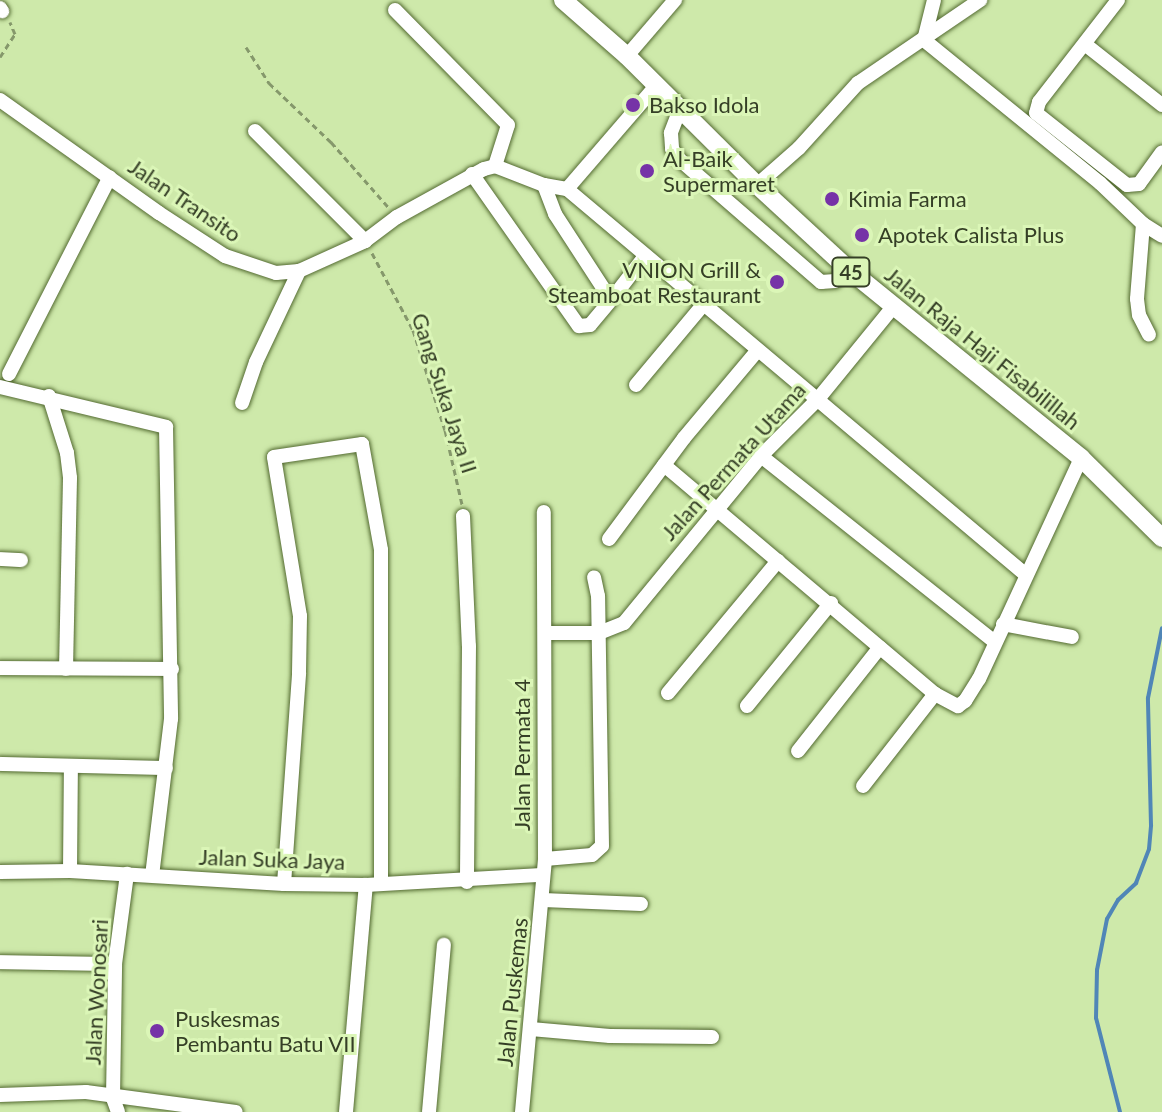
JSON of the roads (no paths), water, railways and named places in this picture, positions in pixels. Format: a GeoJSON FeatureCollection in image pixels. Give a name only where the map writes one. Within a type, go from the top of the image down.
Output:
{"type":"FeatureCollection","features":[{"type":"Feature","properties":{"kind":"main road","name":"Jalan Raja Haji Fisabilillah"},"geometry":{"type":"LineString","coordinates":[[563,0],[627,56],[757,185],[848,269],[1081,458],[1158,533]]}},
{"type":"Feature","properties":{"kind":"street"},"geometry":{"type":"LineString","coordinates":[[627,56],[675,0]]}},
{"type":"Feature","properties":{"kind":"street"},"geometry":{"type":"LineString","coordinates":[[924,40],[934,0]]}},
{"type":"Feature","properties":{"kind":"street"},"geometry":{"type":"LineString","coordinates":[[757,185],[799,148],[858,83],[980,0]]}},
{"type":"Feature","properties":{"kind":"street"},"geometry":{"type":"LineString","coordinates":[[1118,0],[1039,102],[1037,117],[1132,187],[1139,184],[1162,152]]}},
{"type":"Feature","properties":{"kind":"street"},"geometry":{"type":"LineString","coordinates":[[395,10],[508,125],[495,166]]}},
{"type":"Feature","properties":{"kind":"street"},"geometry":{"type":"LineString","coordinates":[[924,40],[1088,172],[1143,224],[1162,236]]}},
{"type":"Feature","properties":{"kind":"street"},"geometry":{"type":"LineString","coordinates":[[1086,45],[1162,105]]}},
{"type":"Feature","properties":{"kind":"street"},"geometry":{"type":"LineString","coordinates":[[567,189],[656,86]]}},
{"type":"Feature","properties":{"kind":"street","name":"Jalan Transito"},"geometry":{"type":"LineString","coordinates":[[0,100],[225,256],[268,272],[299,271],[365,241],[398,216],[472,174]]}},
{"type":"Feature","properties":{"kind":"street"},"geometry":{"type":"LineString","coordinates":[[680,109],[671,133],[672,149],[679,159],[821,282],[835,281],[848,269]]}},
{"type":"Feature","properties":{"kind":"street"},"geometry":{"type":"LineString","coordinates":[[255,131],[365,241]]}},
{"type":"Feature","properties":{"kind":"street"},"geometry":{"type":"LineString","coordinates":[[645,256],[609,295],[590,325],[579,326],[472,174],[495,166],[544,185],[567,189],[1026,575]]}},
{"type":"Feature","properties":{"kind":"street"},"geometry":{"type":"LineString","coordinates":[[9,374],[110,177]]}},
{"type":"Feature","properties":{"kind":"street"},"geometry":{"type":"LineString","coordinates":[[544,185],[555,214],[609,295]]}},
{"type":"Feature","properties":{"kind":"street"},"geometry":{"type":"LineString","coordinates":[[1143,224],[1137,299],[1139,315],[1149,335]]}},
{"type":"Feature","properties":{"kind":"street"},"geometry":{"type":"LineString","coordinates":[[242,403],[256,362],[299,271]]}},
{"type":"Feature","properties":{"kind":"street"},"geometry":{"type":"LineString","coordinates":[[636,385],[703,305]]}},
{"type":"Feature","properties":{"kind":"street","name":"Jalan Permata Utama"},"geometry":{"type":"LineString","coordinates":[[599,633],[624,623],[761,456],[818,399],[893,307]]}},
{"type":"Feature","properties":{"kind":"street"},"geometry":{"type":"LineString","coordinates":[[609,539],[664,465],[757,351]]}},
{"type":"Feature","properties":{"kind":"street"},"geometry":{"type":"LineString","coordinates":[[0,387],[49,396],[166,427],[172,669],[166,768],[152,875]]}},
{"type":"Feature","properties":{"kind":"street"},"geometry":{"type":"LineString","coordinates":[[49,396],[67,453],[70,478],[66,669]]}},
{"type":"Feature","properties":{"kind":"street"},"geometry":{"type":"LineString","coordinates":[[284,884],[300,616],[274,457],[362,444],[381,550],[374,884],[346,1112]]}},
{"type":"Feature","properties":{"kind":"street"},"geometry":{"type":"LineString","coordinates":[[761,456],[995,642]]}},
{"type":"Feature","properties":{"kind":"street"},"geometry":{"type":"LineString","coordinates":[[664,465],[951,705],[965,701],[1081,458]]}},
{"type":"Feature","properties":{"kind":"street","name":"Jalan Permata 4"},"geometry":{"type":"LineString","coordinates":[[544,512],[545,859],[592,855],[602,846],[599,633],[594,577]]}},
{"type":"Feature","properties":{"kind":"street"},"geometry":{"type":"LineString","coordinates":[[463,516],[469,646],[467,882]]}},
{"type":"Feature","properties":{"kind":"street"},"geometry":{"type":"LineString","coordinates":[[0,559],[21,560]]}},
{"type":"Feature","properties":{"kind":"street"},"geometry":{"type":"LineString","coordinates":[[668,693],[778,561]]}},
{"type":"Feature","properties":{"kind":"street"},"geometry":{"type":"LineString","coordinates":[[747,706],[831,603]]}},
{"type":"Feature","properties":{"kind":"street"},"geometry":{"type":"LineString","coordinates":[[1003,624],[1072,637]]}},
{"type":"Feature","properties":{"kind":"street"},"geometry":{"type":"LineString","coordinates":[[545,633],[599,633]]}},
{"type":"Feature","properties":{"kind":"street"},"geometry":{"type":"LineString","coordinates":[[798,751],[880,647]]}},
{"type":"Feature","properties":{"kind":"street"},"geometry":{"type":"LineString","coordinates":[[0,668],[172,669]]}},
{"type":"Feature","properties":{"kind":"street"},"geometry":{"type":"LineString","coordinates":[[863,786],[935,694]]}},
{"type":"Feature","properties":{"kind":"street"},"geometry":{"type":"LineString","coordinates":[[0,764],[166,768]]}},
{"type":"Feature","properties":{"kind":"street"},"geometry":{"type":"LineString","coordinates":[[70,871],[71,766]]}},
{"type":"Feature","properties":{"kind":"street","name":"Jalan Puskemas"},"geometry":{"type":"LineString","coordinates":[[522,1112],[545,859]]}},
{"type":"Feature","properties":{"kind":"street","name":"Jalan Suka Jaya"},"geometry":{"type":"LineString","coordinates":[[0,872],[70,871],[284,884],[467,882],[542,875]]}},
{"type":"Feature","properties":{"kind":"street","name":"Jalan Wonosari"},"geometry":{"type":"LineString","coordinates":[[116,1105],[115,964],[127,874]]}},
{"type":"Feature","properties":{"kind":"street"},"geometry":{"type":"LineString","coordinates":[[543,900],[641,904]]}},
{"type":"Feature","properties":{"kind":"street"},"geometry":{"type":"LineString","coordinates":[[429,1112],[444,945]]}},
{"type":"Feature","properties":{"kind":"street"},"geometry":{"type":"LineString","coordinates":[[0,962],[115,964]]}},
{"type":"Feature","properties":{"kind":"street"},"geometry":{"type":"LineString","coordinates":[[531,1029],[610,1036],[712,1037]]}},
{"type":"Feature","properties":{"kind":"street"},"geometry":{"type":"LineString","coordinates":[[0,1095],[86,1092],[116,1105],[236,1112]]}},
{"type":"Feature","properties":{"kind":"waterway"},"geometry":{"type":"LineString","coordinates":[[1120,1112],[1096,1018],[1097,970],[1107,919],[1118,900],[1136,883],[1149,849],[1148,698],[1162,628]]}},
{"type":"Feature","properties":{"kind":"place","name":"Bakso Idola"},"geometry":{"type":"Point","coordinates":[633,105]}},
{"type":"Feature","properties":{"kind":"place","name":"Al-Baik Supermaret"},"geometry":{"type":"Point","coordinates":[647,171]}},
{"type":"Feature","properties":{"kind":"place","name":"Kimia Farma"},"geometry":{"type":"Point","coordinates":[832,199]}},
{"type":"Feature","properties":{"kind":"place","name":"Apotek Calista Plus"},"geometry":{"type":"Point","coordinates":[862,235]}},
{"type":"Feature","properties":{"kind":"place","name":"VNION Grill & Steamboat Restaurant"},"geometry":{"type":"Point","coordinates":[777,282]}},
{"type":"Feature","properties":{"kind":"place","name":"Puskesmas Pembantu Batu VII"},"geometry":{"type":"Point","coordinates":[157,1031]}}]}
